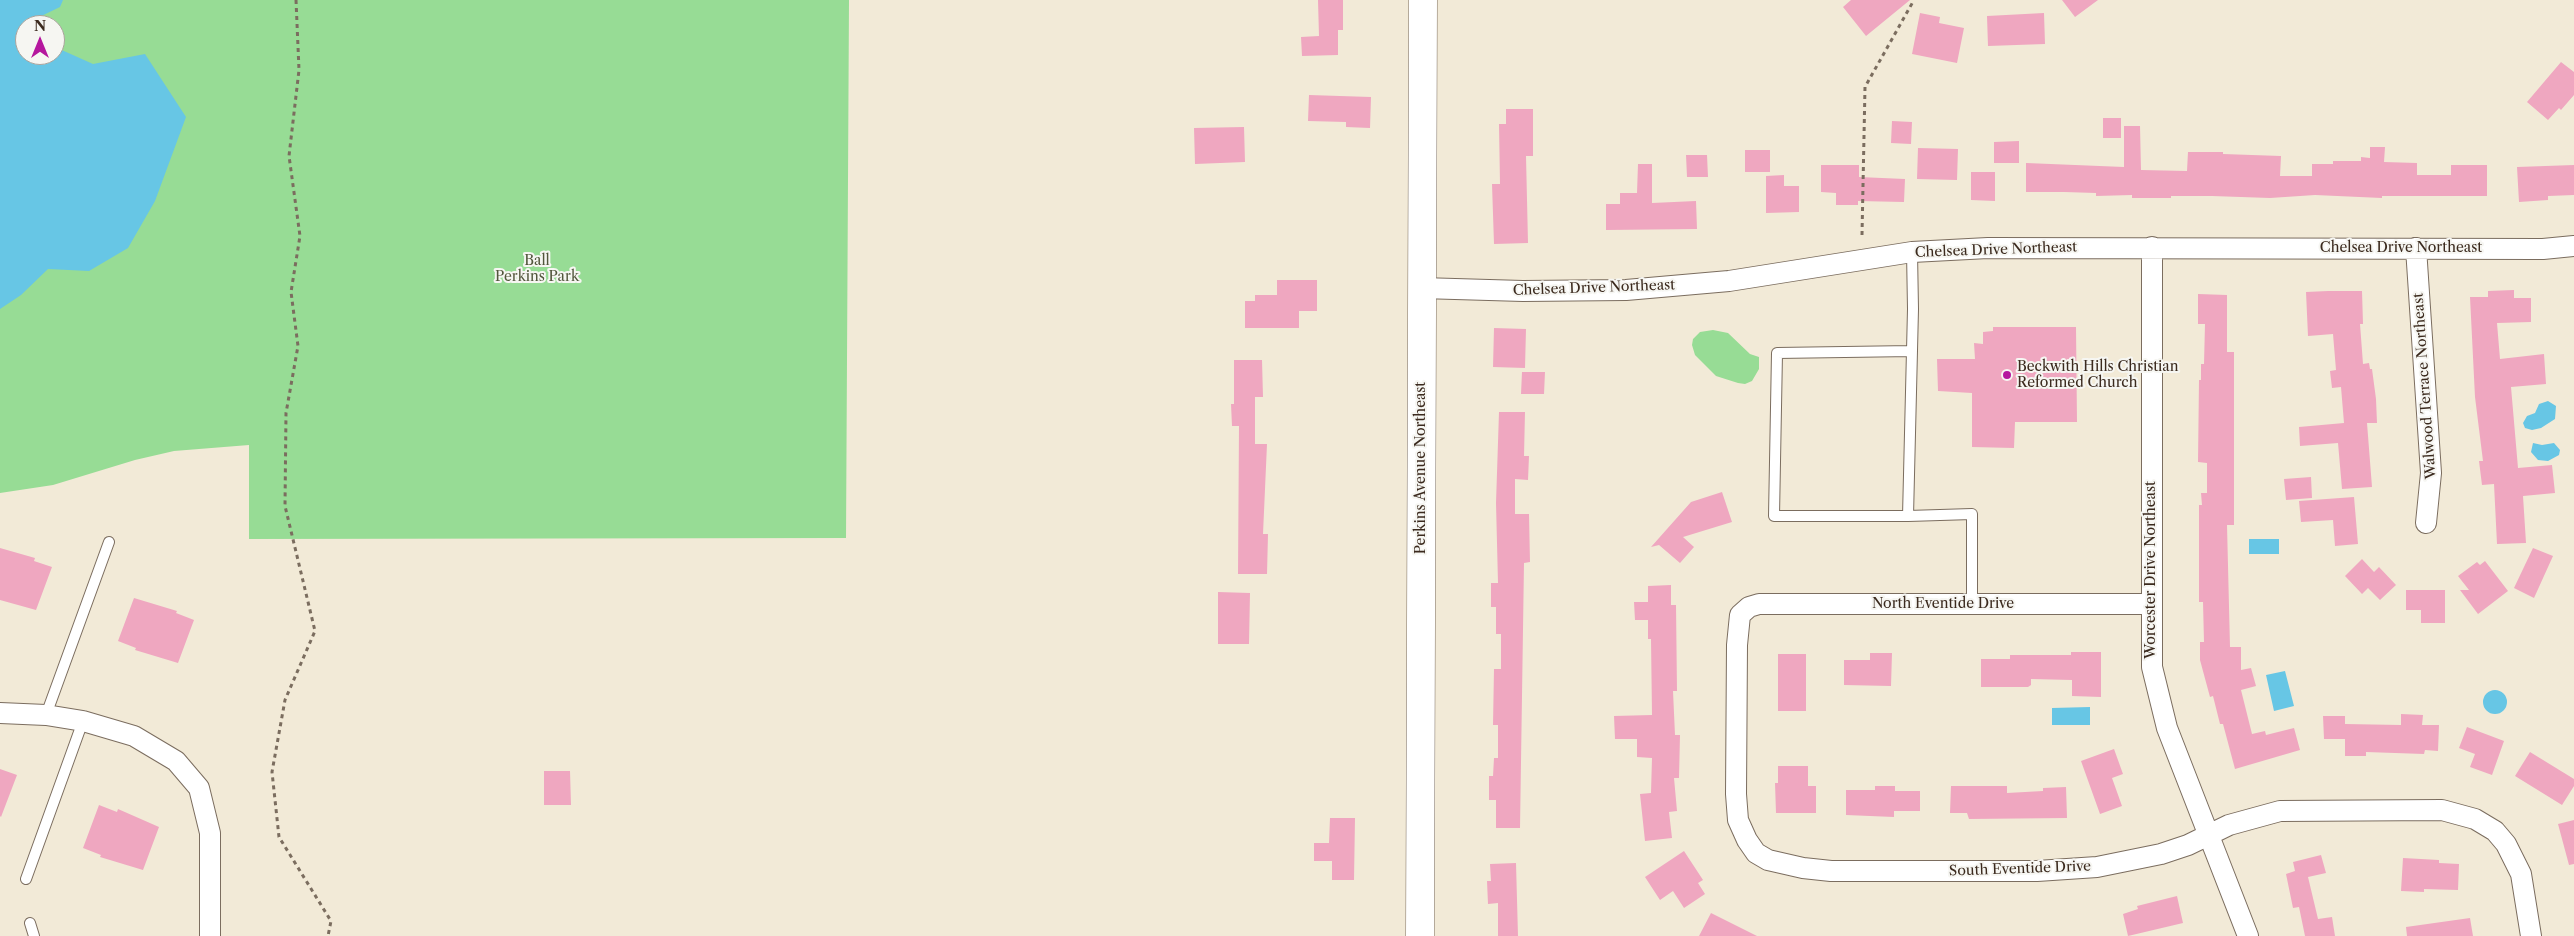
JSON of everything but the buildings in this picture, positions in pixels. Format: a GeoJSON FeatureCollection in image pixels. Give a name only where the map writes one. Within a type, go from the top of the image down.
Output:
{"type":"FeatureCollection","features":[{"type":"Feature","properties":{"kind":"street","name":"Perkins Avenue Northeast"},"geometry":{"type":"LineString","coordinates":[[1420,936],[1423,0]]}},
{"type":"Feature","properties":{"kind":"street","name":"Chelsea Drive Northeast"},"geometry":{"type":"LineString","coordinates":[[1421,288],[1523,291],[1626,290],[1729,282],[1912,252],[1988,248],[2543,249],[2574,246]]}},
{"type":"Feature","properties":{"kind":"street","name":"Worcester Drive Northeast"},"geometry":{"type":"LineString","coordinates":[[2152,247],[2150,604],[2152,667],[2159,702],[2167,728],[2248,936]]}},
{"type":"Feature","properties":{"kind":"street","name":"Walwood Terrace Northeast"},"geometry":{"type":"LineString","coordinates":[[2416,248],[2432,473],[2426,523]]}},
{"type":"Feature","properties":{"kind":"street","name":"North Eventide Drive"},"geometry":{"type":"LineString","coordinates":[[1756,853],[1741,829],[1736,794],[1740,615],[1749,607],[1759,604],[2150,604]]}},
{"type":"Feature","properties":{"kind":"street"},"geometry":{"type":"LineString","coordinates":[[0,713],[46,715],[83,721],[134,736],[176,761],[199,788],[210,833],[210,936]]}},
{"type":"Feature","properties":{"kind":"street","name":"South Eventide Drive"},"geometry":{"type":"LineString","coordinates":[[1756,853],[1768,860],[1802,868],[1838,872],[2037,871],[2122,864],[2179,848],[2210,835],[2229,824],[2280,811],[2442,810],[2475,818],[2495,831],[2506,844],[2521,874],[2531,936]]}},
{"type":"Feature","properties":{"kind":"lane"},"geometry":{"type":"LineString","coordinates":[[1908,516],[1912,252]]}},
{"type":"Feature","properties":{"kind":"lane"},"geometry":{"type":"LineString","coordinates":[[1912,351],[1777,353],[1774,516],[1972,514],[1972,604]]}},
{"type":"Feature","properties":{"kind":"lane"},"geometry":{"type":"LineString","coordinates":[[46,715],[109,542]]}},
{"type":"Feature","properties":{"kind":"lane"},"geometry":{"type":"LineString","coordinates":[[26,879],[83,721]]}},
{"type":"Feature","properties":{"kind":"lane"},"geometry":{"type":"LineString","coordinates":[[30,923],[34,936]]}},
{"type":"Feature","properties":{"kind":"path"},"geometry":{"type":"LineString","coordinates":[[296,0],[299,70],[289,156],[300,236],[292,292],[298,346],[286,413],[285,506],[315,630],[284,700],[272,772],[279,837],[331,921],[328,936]]}},
{"type":"Feature","properties":{"kind":"path"},"geometry":{"type":"LineString","coordinates":[[1862,235],[1865,86],[1914,0]]}},
{"type":"Feature","properties":{"kind":"green space","name":"Ball Perkins Park"},"geometry":{"type":"Polygon","coordinates":[[[0,0],[849,0],[846,538],[249,539],[249,445],[174,451],[135,460],[53,485],[0,493],[0,0]]]}},
{"type":"Feature","properties":{"kind":"green space"},"geometry":{"type":"Polygon","coordinates":[[[1713,330],[1728,333],[1750,354],[1759,357],[1759,369],[1752,381],[1745,384],[1716,376],[1695,355],[1692,345],[1693,339],[1700,332],[1713,330]]]}},
{"type":"Feature","properties":{"kind":"water"},"geometry":{"type":"Polygon","coordinates":[[[0,0],[63,0],[60,7],[43,15],[15,15],[15,65],[65,65],[65,51],[93,64],[145,54],[186,117],[155,201],[128,248],[89,271],[48,269],[21,295],[0,309],[0,0]]]}},
{"type":"Feature","properties":{"kind":"water"},"geometry":{"type":"Polygon","coordinates":[[[2548,401],[2556,406],[2555,419],[2541,428],[2532,430],[2525,428],[2523,423],[2527,416],[2535,413],[2539,404],[2548,401]]]}},
{"type":"Feature","properties":{"kind":"water"},"geometry":{"type":"Polygon","coordinates":[[[2533,443],[2542,445],[2554,443],[2560,450],[2559,455],[2548,461],[2538,460],[2531,452],[2533,443]]]}},
{"type":"Feature","properties":{"kind":"water"},"geometry":{"type":"Polygon","coordinates":[[[2249,539],[2279,539],[2279,554],[2249,554],[2249,539]]]}},
{"type":"Feature","properties":{"kind":"water"},"geometry":{"type":"Polygon","coordinates":[[[2285,671],[2294,706],[2274,711],[2266,675],[2285,671]]]}},
{"type":"Feature","properties":{"kind":"water"},"geometry":{"type":"Polygon","coordinates":[[[2495,690],[2500,691],[2506,697],[2506,707],[2500,713],[2495,714],[2490,713],[2484,707],[2483,702],[2484,697],[2490,691],[2495,690]]]}},
{"type":"Feature","properties":{"kind":"water"},"geometry":{"type":"Polygon","coordinates":[[[2090,707],[2090,725],[2052,725],[2052,708],[2090,707]]]}},
{"type":"Feature","properties":{"kind":"place","name":"Beckwith Hills Christian Reformed Church"},"geometry":{"type":"Point","coordinates":[2007,375]}}]}
